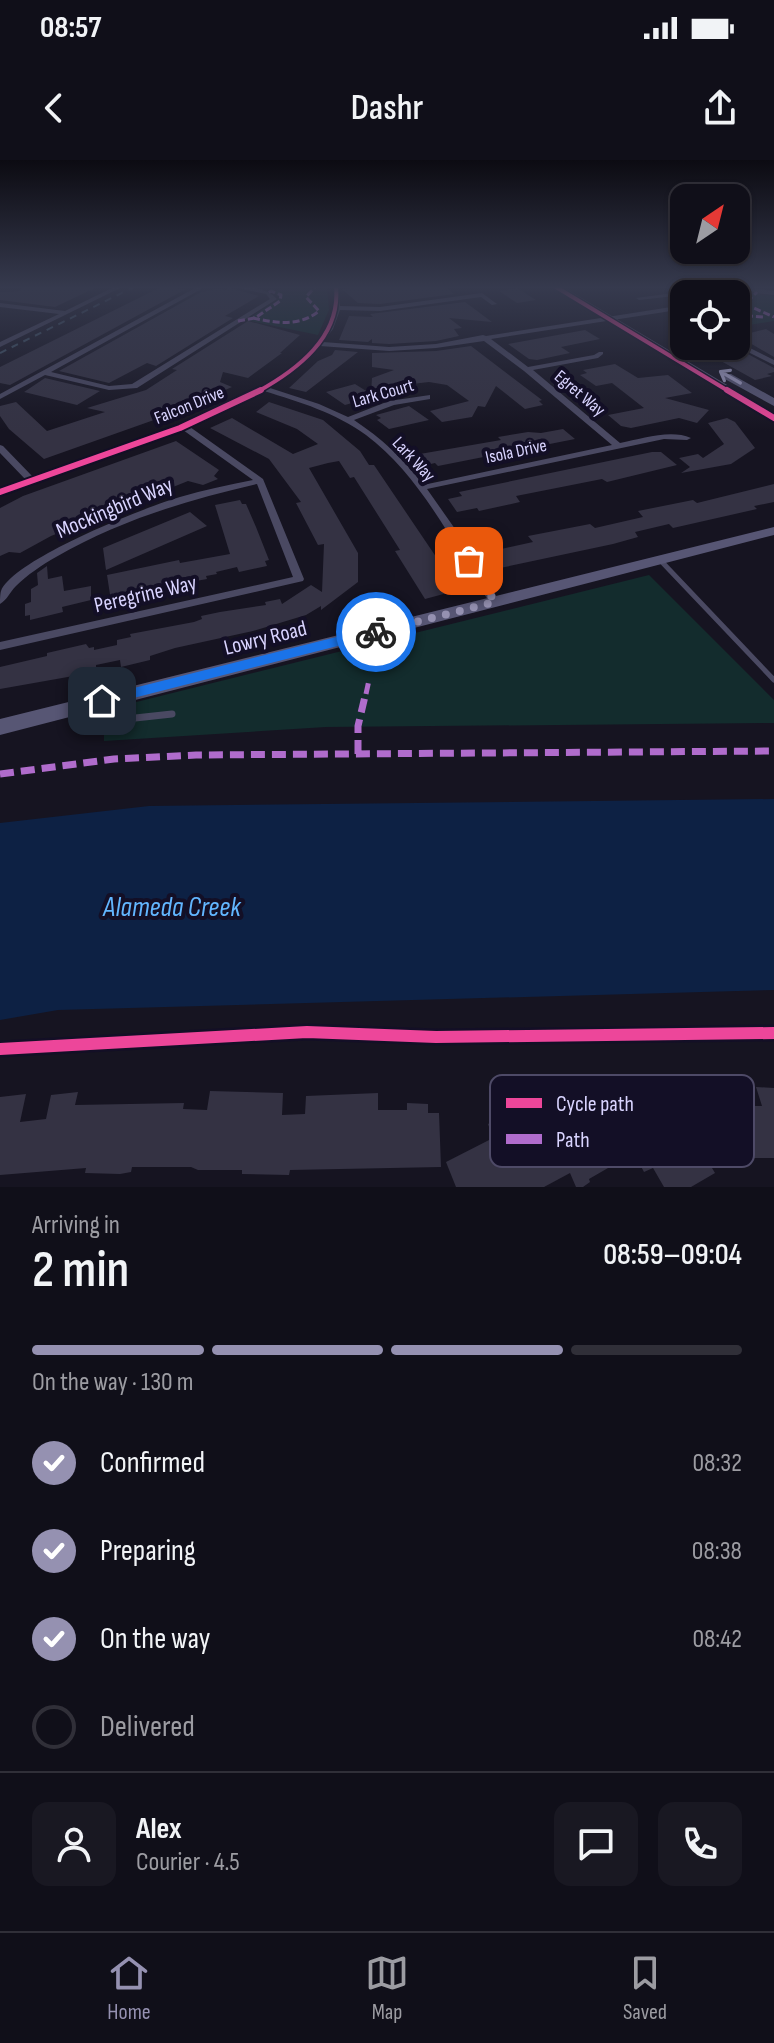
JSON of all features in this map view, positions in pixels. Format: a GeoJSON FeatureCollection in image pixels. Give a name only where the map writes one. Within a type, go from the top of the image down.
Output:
{"type":"FeatureCollection","features":[{"type":"Feature","properties":{"kind":"main road"},"geometry":{"type":"LineString","coordinates":[[644,335],[774,418]]}},
{"type":"Feature","properties":{"kind":"main road"},"geometry":{"type":"LineString","coordinates":[[649,335],[774,403]]}},
{"type":"Feature","properties":{"kind":"main road","name":"Lowry Road"},"geometry":{"type":"LineString","coordinates":[[0,727],[774,531]]}},
{"type":"Feature","properties":{"kind":"street"},"geometry":{"type":"LineString","coordinates":[[0,345],[21,335]]}},
{"type":"Feature","properties":{"kind":"street"},"geometry":{"type":"LineString","coordinates":[[0,397],[114,335]]}},
{"type":"Feature","properties":{"kind":"street"},"geometry":{"type":"LineString","coordinates":[[44,373],[109,388],[134,386],[216,335]]}},
{"type":"Feature","properties":{"kind":"street","name":"Falcon Drive"},"geometry":{"type":"LineString","coordinates":[[0,492],[183,426],[265,389],[320,344],[326,335]]}},
{"type":"Feature","properties":{"kind":"street"},"geometry":{"type":"LineString","coordinates":[[320,344],[389,349],[436,346],[487,335]]}},
{"type":"Feature","properties":{"kind":"street","name":"Egret Way"},"geometry":{"type":"LineString","coordinates":[[483,337],[527,369],[618,446]]}},
{"type":"Feature","properties":{"kind":"street"},"geometry":{"type":"LineString","coordinates":[[750,350],[774,363]]}},
{"type":"Feature","properties":{"kind":"street"},"geometry":{"type":"LineString","coordinates":[[527,369],[596,357],[601,353]]}},
{"type":"Feature","properties":{"kind":"street","name":"Lark Way"},"geometry":{"type":"LineString","coordinates":[[265,389],[348,420],[387,450],[421,488],[495,602]]}},
{"type":"Feature","properties":{"kind":"street","name":"Lark Court"},"geometry":{"type":"LineString","coordinates":[[348,420],[392,403],[427,397]]}},
{"type":"Feature","properties":{"kind":"street"},"geometry":{"type":"LineString","coordinates":[[183,426],[260,481]]}},
{"type":"Feature","properties":{"kind":"street","name":"Isola Drive"},"geometry":{"type":"LineString","coordinates":[[421,488],[664,437],[687,438]]}},
{"type":"Feature","properties":{"kind":"street"},"geometry":{"type":"LineString","coordinates":[[0,448],[31,480]]}},
{"type":"Feature","properties":{"kind":"street","name":"Peregrine Way"},"geometry":{"type":"LineString","coordinates":[[0,646],[299,579],[260,481]]}},
{"type":"Feature","properties":{"kind":"street","name":"Mockingbird Way"},"geometry":{"type":"LineString","coordinates":[[0,600],[4,592],[35,563],[178,501],[260,481]]}},
{"type":"Feature","properties":{"kind":"lane"},"geometry":{"type":"LineString","coordinates":[[661,561],[774,680]]}},
{"type":"Feature","properties":{"kind":"lane"},"geometry":{"type":"LineString","coordinates":[[72,709],[76,724],[87,730],[126,719],[172,714]]}},
{"type":"Feature","properties":{"kind":"green space"},"geometry":{"type":"Polygon","coordinates":[[[649,575],[774,700],[774,723],[326,727],[104,741],[104,710],[649,575]]]}},
{"type":"Feature","properties":{"kind":"water","name":"Alameda Creek"},"geometry":{"type":"Polygon","coordinates":[[[774,799],[774,990],[58,1010],[0,1020],[0,823],[149,806],[774,799]]]}},
{"type":"Feature","properties":{"kind":"building"},"geometry":{"type":"Polygon","coordinates":[[[65,335],[102,335],[10,385],[0,383],[0,367],[65,335]]]}},
{"type":"Feature","properties":{"kind":"building"},"geometry":{"type":"Polygon","coordinates":[[[124,335],[206,335],[156,366],[147,363],[109,383],[59,371],[124,335]]]}},
{"type":"Feature","properties":{"kind":"building"},"geometry":{"type":"Polygon","coordinates":[[[226,335],[300,335],[282,353],[248,378],[223,372],[220,382],[232,387],[168,415],[44,459],[9,429],[0,416],[0,406],[16,402],[47,431],[105,412],[87,408],[146,390],[177,370],[172,369],[226,335]]]}},
{"type":"Feature","properties":{"kind":"building"},"geometry":{"type":"Polygon","coordinates":[[[341,335],[459,336],[389,344],[372,343],[372,339],[368,342],[339,340],[341,335]]]}},
{"type":"Feature","properties":{"kind":"building"},"geometry":{"type":"Polygon","coordinates":[[[558,335],[593,335],[600,339],[561,347],[570,353],[537,360],[529,359],[508,344],[558,335]]]}},
{"type":"Feature","properties":{"kind":"building"},"geometry":{"type":"Polygon","coordinates":[[[750,335],[774,335],[774,357],[750,343],[750,335]]]}},
{"type":"Feature","properties":{"kind":"building"},"geometry":{"type":"Polygon","coordinates":[[[471,346],[542,400],[539,401],[543,405],[525,409],[496,386],[485,407],[478,406],[472,417],[442,422],[430,411],[469,401],[447,385],[429,382],[403,385],[405,387],[390,392],[397,397],[366,407],[359,401],[345,405],[326,392],[355,384],[371,394],[372,378],[394,370],[372,367],[372,353],[436,351],[471,346]]]}},
{"type":"Feature","properties":{"kind":"building"},"geometry":{"type":"Polygon","coordinates":[[[335,350],[358,352],[306,392],[289,388],[318,361],[332,355],[335,350]]]}},
{"type":"Feature","properties":{"kind":"building"},"geometry":{"type":"Polygon","coordinates":[[[750,355],[774,368],[774,372],[767,374],[772,376],[755,380],[719,360],[750,360],[750,355]]]}},
{"type":"Feature","properties":{"kind":"building"},"geometry":{"type":"Polygon","coordinates":[[[615,364],[638,378],[668,375],[692,393],[665,398],[709,410],[697,423],[679,418],[631,428],[621,426],[608,415],[644,408],[612,383],[596,386],[580,375],[587,373],[583,370],[615,364]]]}},
{"type":"Feature","properties":{"kind":"building"},"geometry":{"type":"Polygon","coordinates":[[[45,378],[100,391],[77,405],[24,392],[45,378]]]}},
{"type":"Feature","properties":{"kind":"building"},"geometry":{"type":"Polygon","coordinates":[[[269,402],[323,420],[360,451],[369,465],[374,465],[451,579],[443,581],[451,592],[425,599],[395,551],[400,550],[354,477],[350,478],[339,461],[328,463],[309,468],[358,553],[358,582],[321,610],[321,606],[306,615],[253,631],[175,648],[150,656],[150,660],[121,667],[120,660],[96,665],[96,672],[0,689],[0,667],[86,644],[94,650],[117,645],[117,640],[131,637],[130,634],[194,622],[202,619],[201,616],[266,605],[265,602],[280,599],[282,604],[311,585],[322,592],[324,544],[318,545],[296,503],[301,502],[269,459],[210,428],[232,418],[293,454],[318,444],[297,429],[256,412],[269,402]]]}},
{"type":"Feature","properties":{"kind":"building"},"geometry":{"type":"Polygon","coordinates":[[[409,406],[429,420],[389,429],[377,420],[381,418],[376,415],[409,406]]]}},
{"type":"Feature","properties":{"kind":"building"},"geometry":{"type":"Polygon","coordinates":[[[727,418],[735,422],[755,448],[731,464],[681,473],[690,467],[679,458],[698,454],[703,458],[724,444],[708,423],[727,418]]]}},
{"type":"Feature","properties":{"kind":"building"},"geometry":{"type":"Polygon","coordinates":[[[563,429],[575,439],[438,466],[435,463],[422,466],[414,455],[501,440],[498,437],[563,429]]]}},
{"type":"Feature","properties":{"kind":"building"},"geometry":{"type":"Polygon","coordinates":[[[176,441],[219,470],[214,476],[218,479],[203,485],[188,481],[51,536],[20,553],[9,552],[0,556],[0,508],[23,496],[176,441]]]}},
{"type":"Feature","properties":{"kind":"building"},"geometry":{"type":"Polygon","coordinates":[[[661,452],[677,465],[607,482],[602,479],[516,496],[520,502],[479,511],[477,508],[457,512],[448,499],[462,496],[459,492],[661,452]]]}},
{"type":"Feature","properties":{"kind":"building"},"geometry":{"type":"Polygon","coordinates":[[[774,484],[774,502],[754,506],[757,509],[673,528],[669,524],[635,532],[638,537],[613,544],[500,568],[488,552],[533,542],[528,536],[590,524],[595,528],[643,517],[638,511],[693,500],[697,503],[774,484]]]}},
{"type":"Feature","properties":{"kind":"building"},"geometry":{"type":"Polygon","coordinates":[[[240,500],[246,504],[256,527],[269,560],[265,561],[267,566],[239,572],[237,567],[206,576],[207,579],[146,590],[111,601],[107,575],[179,560],[180,563],[230,554],[215,505],[240,500]]]}},
{"type":"Feature","properties":{"kind":"building"},"geometry":{"type":"Polygon","coordinates":[[[190,512],[207,526],[106,570],[103,548],[190,512]]]}},
{"type":"Feature","properties":{"kind":"building"},"geometry":{"type":"Polygon","coordinates":[[[47,566],[48,579],[62,576],[64,591],[91,586],[91,600],[62,607],[63,612],[30,620],[30,615],[25,616],[25,604],[31,602],[31,589],[38,585],[37,573],[47,566]]]}},
{"type":"Feature","properties":{"kind":"building"},"geometry":{"type":"Polygon","coordinates":[[[756,1087],[774,1088],[774,1158],[754,1158],[754,1106],[762,1106],[756,1087]]]}},
{"type":"Feature","properties":{"kind":"building"},"geometry":{"type":"Polygon","coordinates":[[[210,1091],[283,1093],[282,1115],[305,1114],[306,1096],[378,1093],[378,1110],[407,1110],[407,1103],[428,1104],[428,1113],[439,1113],[441,1167],[290,1170],[289,1175],[242,1174],[242,1170],[198,1170],[191,1167],[132,1167],[131,1172],[120,1174],[85,1173],[86,1168],[0,1175],[0,1097],[26,1094],[20,1122],[46,1119],[51,1095],[78,1092],[75,1105],[184,1103],[183,1109],[207,1110],[210,1091]]]}},
{"type":"Feature","properties":{"kind":"building"},"geometry":{"type":"Polygon","coordinates":[[[490,1140],[490,1167],[610,1167],[589,1179],[590,1182],[583,1187],[576,1187],[570,1173],[544,1187],[456,1187],[446,1162],[490,1140]]]}},
{"type":"Feature","properties":{"kind":"building"},"geometry":{"type":"Polygon","coordinates":[[[641,1167],[714,1167],[715,1173],[691,1187],[664,1187],[653,1168],[644,1172],[641,1167]]]}},
{"type":"Feature","properties":{"kind":"railway"},"geometry":{"type":"LineString","coordinates":[[0,353],[37,335]]}},
{"type":"Feature","properties":{"kind":"marked path"},"geometry":{"type":"LineString","coordinates":[[358,754],[358,726],[369,680]]}},
{"type":"Feature","properties":{"kind":"marked path"},"geometry":{"type":"LineString","coordinates":[[0,774],[114,759],[196,755],[774,751]]}},
{"type":"Feature","properties":{"kind":"cycle path"},"geometry":{"type":"LineString","coordinates":[[0,492],[130,447],[229,407],[272,384],[307,358],[325,335]]}},
{"type":"Feature","properties":{"kind":"cycle path"},"geometry":{"type":"LineString","coordinates":[[636,335],[774,418]]}},
{"type":"Feature","properties":{"kind":"cycle path"},"geometry":{"type":"LineString","coordinates":[[0,1049],[307,1032],[436,1037],[774,1033]]}},
{"type":"Feature","properties":{"kind":"way so far"},"geometry":{"type":"LineString","coordinates":[[376,632],[495,602],[469,561]]}},
{"type":"Feature","properties":{"kind":"route"},"geometry":{"type":"LineString","coordinates":[[102,701],[376,632]]}}]}
